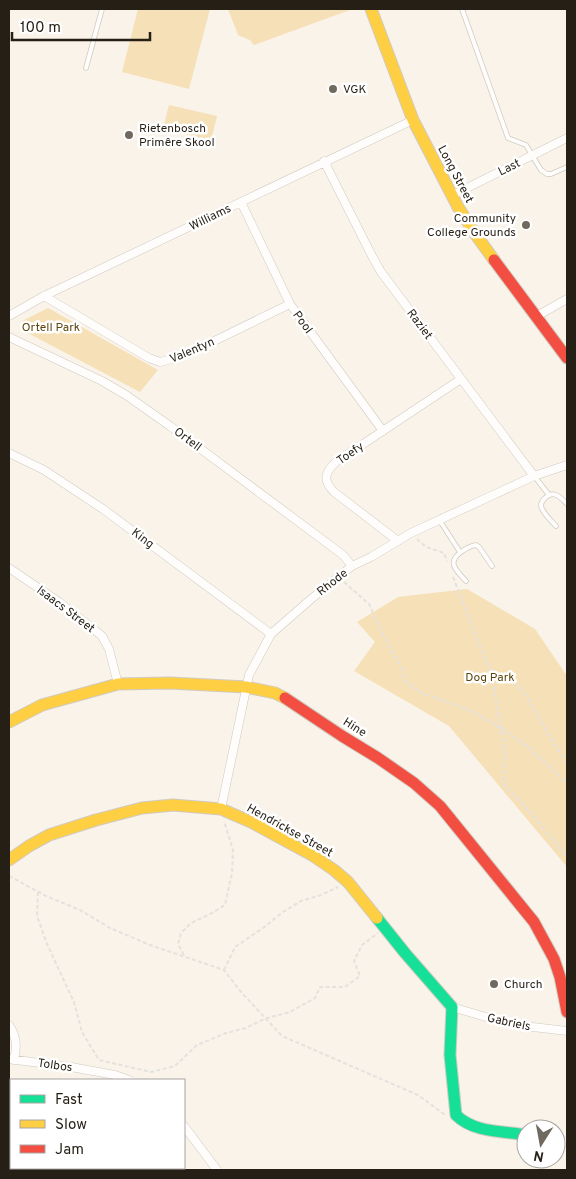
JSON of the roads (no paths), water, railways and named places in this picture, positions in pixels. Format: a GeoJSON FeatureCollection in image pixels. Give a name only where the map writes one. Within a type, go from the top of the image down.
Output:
{"type":"FeatureCollection","features":[{"type":"Feature","properties":{"kind":"street","name":"Long Street"},"geometry":{"type":"LineString","coordinates":[[372,9],[413,120],[451,196],[476,236],[567,358]]}},
{"type":"Feature","properties":{"kind":"street","name":"Williams"},"geometry":{"type":"LineString","coordinates":[[9,316],[44,296],[413,120]]}},
{"type":"Feature","properties":{"kind":"street","name":"Last"},"geometry":{"type":"LineString","coordinates":[[451,196],[567,138]]}},
{"type":"Feature","properties":{"kind":"street","name":"Raziet"},"geometry":{"type":"LineString","coordinates":[[324,162],[381,272],[534,476]]}},
{"type":"Feature","properties":{"kind":"street","name":"Pool"},"geometry":{"type":"LineString","coordinates":[[241,202],[290,304],[383,430]]}},
{"type":"Feature","properties":{"kind":"street","name":"Valentyn"},"geometry":{"type":"LineString","coordinates":[[44,296],[149,358],[160,362],[172,360],[206,345],[290,304]]}},
{"type":"Feature","properties":{"kind":"street"},"geometry":{"type":"LineString","coordinates":[[537,316],[567,299]]}},
{"type":"Feature","properties":{"kind":"street","name":"Ortell"},"geometry":{"type":"LineString","coordinates":[[9,337],[102,381],[126,395],[178,431],[343,555],[352,566]]}},
{"type":"Feature","properties":{"kind":"street","name":"Toefy"},"geometry":{"type":"LineString","coordinates":[[398,540],[334,492],[328,486],[327,472],[332,466],[383,430],[461,379]]}},
{"type":"Feature","properties":{"kind":"street","name":"King"},"geometry":{"type":"LineString","coordinates":[[9,453],[44,470],[103,509],[271,634]]}},
{"type":"Feature","properties":{"kind":"street","name":"Rhode"},"geometry":{"type":"LineString","coordinates":[[221,809],[248,675],[271,634],[352,566],[371,557],[398,540],[440,520],[534,476],[567,465]]}},
{"type":"Feature","properties":{"kind":"street","name":"Isaacs Street"},"geometry":{"type":"LineString","coordinates":[[10,572],[66,608],[102,636],[109,649],[118,684]]}},
{"type":"Feature","properties":{"kind":"street","name":"Hine"},"geometry":{"type":"LineString","coordinates":[[9,722],[42,705],[118,684],[170,683],[246,687],[275,693],[289,700],[414,783],[440,806],[534,922],[554,959],[560,977],[567,1012]]}},
{"type":"Feature","properties":{"kind":"street","name":"Hendrickse Street"},"geometry":{"type":"LineString","coordinates":[[9,860],[50,835],[142,808],[173,805],[221,809],[251,822],[312,855],[334,870],[348,882],[405,953],[452,1007]]}},
{"type":"Feature","properties":{"kind":"street"},"geometry":{"type":"LineString","coordinates":[[452,1007],[450,1055],[458,1118],[468,1125],[516,1133]]}},
{"type":"Feature","properties":{"kind":"street","name":"Gabriels"},"geometry":{"type":"LineString","coordinates":[[452,1007],[496,1020],[567,1032]]}},
{"type":"Feature","properties":{"kind":"street"},"geometry":{"type":"LineString","coordinates":[[9,1025],[16,1041],[16,1049],[12,1059]]}},
{"type":"Feature","properties":{"kind":"street","name":"Tolbos"},"geometry":{"type":"LineString","coordinates":[[12,1059],[115,1074],[127,1079]]}},
{"type":"Feature","properties":{"kind":"street"},"geometry":{"type":"LineString","coordinates":[[185,1127],[217,1170]]}},
{"type":"Feature","properties":{"kind":"lane"},"geometry":{"type":"LineString","coordinates":[[86,68],[102,9]]}},
{"type":"Feature","properties":{"kind":"lane"},"geometry":{"type":"LineString","coordinates":[[462,9],[508,138],[526,145],[541,170],[546,174],[551,174],[567,167]]}},
{"type":"Feature","properties":{"kind":"lane"},"geometry":{"type":"LineString","coordinates":[[534,476],[549,495]]}},
{"type":"Feature","properties":{"kind":"lane"},"geometry":{"type":"LineString","coordinates":[[556,526],[542,508],[543,500],[554,493],[558,494],[567,504]]}},
{"type":"Feature","properties":{"kind":"lane"},"geometry":{"type":"LineString","coordinates":[[440,520],[460,552]]}},
{"type":"Feature","properties":{"kind":"lane"},"geometry":{"type":"LineString","coordinates":[[466,581],[455,568],[453,562],[460,552],[472,545],[476,544],[479,547],[492,566]]}},
{"type":"Feature","properties":{"kind":"place","name":"VGK"},"geometry":{"type":"Point","coordinates":[333,89]}},
{"type":"Feature","properties":{"kind":"place","name":"Rietenbosch Primêre Skool"},"geometry":{"type":"Point","coordinates":[129,135]}},
{"type":"Feature","properties":{"kind":"place","name":"Community College Grounds"},"geometry":{"type":"Point","coordinates":[526,225]}},
{"type":"Feature","properties":{"kind":"place","name":"Church"},"geometry":{"type":"Point","coordinates":[494,984]}},
{"type":"Feature","properties":{"kind":"park label","name":"Ortell Park"},"geometry":{"type":"Point","coordinates":[51,327]}},
{"type":"Feature","properties":{"kind":"park label","name":"Dog Park"},"geometry":{"type":"Point","coordinates":[490,677]}}]}
